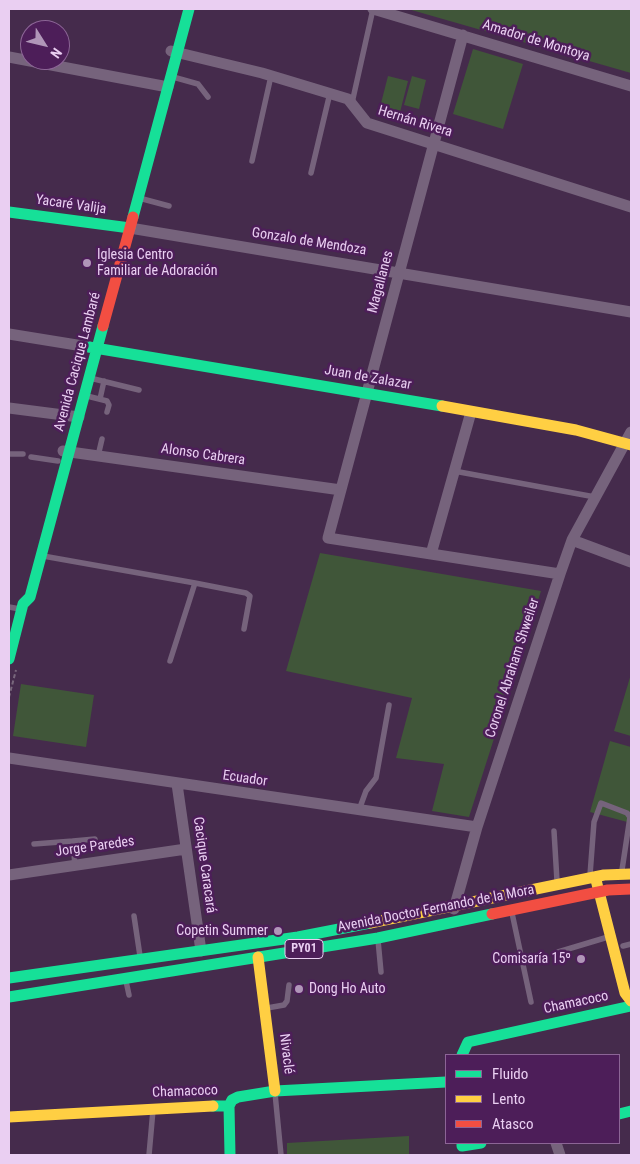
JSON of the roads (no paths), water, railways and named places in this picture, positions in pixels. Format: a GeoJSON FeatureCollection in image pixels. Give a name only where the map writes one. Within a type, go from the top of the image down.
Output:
{"type":"FeatureCollection","features":[{"type":"Feature","properties":{"kind":"main road","name":"Avenida Cacique Lambaré"},"geometry":{"type":"LineString","coordinates":[[126,228],[138,198],[173,52],[180,9]]}},
{"type":"Feature","properties":{"kind":"main road","name":"Avenida Cacique Lambaré"},"geometry":{"type":"LineString","coordinates":[[173,52],[189,9]]}},
{"type":"Feature","properties":{"kind":"main road","name":"Avenida Cacique Lambaré"},"geometry":{"type":"LineString","coordinates":[[13,662],[23,607],[22,595],[75,416],[166,83]]}},
{"type":"Feature","properties":{"kind":"main road","name":"Yacaré Valija"},"geometry":{"type":"LineString","coordinates":[[9,212],[126,228]]}},
{"type":"Feature","properties":{"kind":"main road","name":"Avenida Cacique Lambaré"},"geometry":{"type":"LineString","coordinates":[[75,416],[85,396],[93,348]]}},
{"type":"Feature","properties":{"kind":"main road","name":"Juan de Zalazar"},"geometry":{"type":"LineString","coordinates":[[93,348],[367,392],[576,430],[628,444]]}},
{"type":"Feature","properties":{"kind":"main road","name":"Avenida Cacique Lambaré"},"geometry":{"type":"LineString","coordinates":[[23,607],[30,597],[41,556],[63,455]]}},
{"type":"Feature","properties":{"kind":"main road","name":"Avenida Doctor Fernando de la Mora"},"geometry":{"type":"LineString","coordinates":[[9,978],[298,937],[596,877],[626,874]]}},
{"type":"Feature","properties":{"kind":"main road"},"geometry":{"type":"LineString","coordinates":[[596,877],[627,945],[631,975]]}},
{"type":"Feature","properties":{"kind":"main road","name":"Avenida Doctor Fernando de la Mora"},"geometry":{"type":"LineString","coordinates":[[9,997],[38,996],[126,978],[378,938],[453,924],[603,891],[631,889]]}},
{"type":"Feature","properties":{"kind":"main road"},"geometry":{"type":"LineString","coordinates":[[603,891],[610,936],[625,993],[631,1000]]}},
{"type":"Feature","properties":{"kind":"main road","name":"Nivaclé"},"geometry":{"type":"LineString","coordinates":[[258,957],[275,1091]]}},
{"type":"Feature","properties":{"kind":"main road","name":"Chamacoco"},"geometry":{"type":"LineString","coordinates":[[462,1054],[468,1042],[631,1006]]}},
{"type":"Feature","properties":{"kind":"main road","name":"Chamacoco"},"geometry":{"type":"LineString","coordinates":[[9,1117],[153,1108],[229,1106],[232,1100],[238,1097],[275,1091],[445,1082]]}},
{"type":"Feature","properties":{"kind":"main road"},"geometry":{"type":"LineString","coordinates":[[229,1106],[230,1155]]}},
{"type":"Feature","properties":{"kind":"main road"},"geometry":{"type":"LineString","coordinates":[[462,1148],[477,1144]]}},
{"type":"Feature","properties":{"kind":"street","name":"Amador de Montoya"},"geometry":{"type":"LineString","coordinates":[[373,9],[631,86]]}},
{"type":"Feature","properties":{"kind":"street","name":"Magallanes"},"geometry":{"type":"LineString","coordinates":[[431,554],[328,538],[464,35]]}},
{"type":"Feature","properties":{"kind":"street","name":"Hernán Rivera"},"geometry":{"type":"LineString","coordinates":[[173,52],[271,76],[348,99],[360,117],[367,123],[631,206]]}},
{"type":"Feature","properties":{"kind":"street"},"geometry":{"type":"LineString","coordinates":[[9,57],[166,83]]}},
{"type":"Feature","properties":{"kind":"street","name":"Gonzalo de Mendoza"},"geometry":{"type":"LineString","coordinates":[[126,228],[400,272],[631,312]]}},
{"type":"Feature","properties":{"kind":"street"},"geometry":{"type":"LineString","coordinates":[[9,334],[93,348]]}},
{"type":"Feature","properties":{"kind":"street"},"geometry":{"type":"LineString","coordinates":[[9,408],[75,416]]}},
{"type":"Feature","properties":{"kind":"street"},"geometry":{"type":"LineString","coordinates":[[471,412],[431,554],[560,574]]}},
{"type":"Feature","properties":{"kind":"street","name":"Coronel Abraham Shweiler"},"geometry":{"type":"LineString","coordinates":[[453,924],[454,905],[477,827],[572,540],[595,497],[628,444],[631,432]]}},
{"type":"Feature","properties":{"kind":"street","name":"Alonso Cabrera"},"geometry":{"type":"LineString","coordinates":[[63,455],[98,456],[341,490]]}},
{"type":"Feature","properties":{"kind":"street"},"geometry":{"type":"LineString","coordinates":[[572,540],[631,562]]}},
{"type":"Feature","properties":{"kind":"street","name":"Ecuador"},"geometry":{"type":"LineString","coordinates":[[9,758],[477,827]]}},
{"type":"Feature","properties":{"kind":"street","name":"Cacique Caracará"},"geometry":{"type":"LineString","coordinates":[[177,784],[201,950]]}},
{"type":"Feature","properties":{"kind":"street","name":"Jorge Paredes"},"geometry":{"type":"LineString","coordinates":[[9,875],[186,849]]}},
{"type":"Feature","properties":{"kind":"lane"},"geometry":{"type":"LineString","coordinates":[[352,103],[373,9]]}},
{"type":"Feature","properties":{"kind":"lane"},"geometry":{"type":"LineString","coordinates":[[252,161],[271,76]]}},
{"type":"Feature","properties":{"kind":"lane"},"geometry":{"type":"LineString","coordinates":[[166,83],[198,84],[208,98]]}},
{"type":"Feature","properties":{"kind":"lane"},"geometry":{"type":"LineString","coordinates":[[311,173],[330,93]]}},
{"type":"Feature","properties":{"kind":"lane"},"geometry":{"type":"LineString","coordinates":[[138,198],[169,206]]}},
{"type":"Feature","properties":{"kind":"lane"},"geometry":{"type":"LineString","coordinates":[[89,378],[140,390]]}},
{"type":"Feature","properties":{"kind":"lane"},"geometry":{"type":"LineString","coordinates":[[100,399],[104,382]]}},
{"type":"Feature","properties":{"kind":"lane"},"geometry":{"type":"LineString","coordinates":[[85,396],[108,403],[107,412]]}},
{"type":"Feature","properties":{"kind":"lane"},"geometry":{"type":"LineString","coordinates":[[98,456],[102,439]]}},
{"type":"Feature","properties":{"kind":"lane"},"geometry":{"type":"LineString","coordinates":[[9,454],[22,454]]}},
{"type":"Feature","properties":{"kind":"lane"},"geometry":{"type":"LineString","coordinates":[[31,456],[63,455]]}},
{"type":"Feature","properties":{"kind":"lane"},"geometry":{"type":"LineString","coordinates":[[454,472],[595,497]]}},
{"type":"Feature","properties":{"kind":"lane"},"geometry":{"type":"LineString","coordinates":[[41,556],[246,593],[250,596],[244,629]]}},
{"type":"Feature","properties":{"kind":"lane"},"geometry":{"type":"LineString","coordinates":[[170,660],[195,583]]}},
{"type":"Feature","properties":{"kind":"lane"},"geometry":{"type":"LineString","coordinates":[[9,607],[23,607]]}},
{"type":"Feature","properties":{"kind":"lane"},"geometry":{"type":"LineString","coordinates":[[359,810],[366,791],[376,778],[389,706]]}},
{"type":"Feature","properties":{"kind":"lane"},"geometry":{"type":"LineString","coordinates":[[596,877],[594,822],[599,805],[603,803],[627,813],[630,817],[626,874]]}},
{"type":"Feature","properties":{"kind":"lane"},"geometry":{"type":"LineString","coordinates":[[554,831],[557,885]]}},
{"type":"Feature","properties":{"kind":"lane"},"geometry":{"type":"LineString","coordinates":[[34,844],[95,839]]}},
{"type":"Feature","properties":{"kind":"lane"},"geometry":{"type":"LineString","coordinates":[[73,841],[75,866]]}},
{"type":"Feature","properties":{"kind":"lane"},"geometry":{"type":"LineString","coordinates":[[512,911],[531,1002]]}},
{"type":"Feature","properties":{"kind":"lane"},"geometry":{"type":"LineString","coordinates":[[134,916],[140,959]]}},
{"type":"Feature","properties":{"kind":"lane"},"geometry":{"type":"LineString","coordinates":[[558,952],[610,936]]}},
{"type":"Feature","properties":{"kind":"lane"},"geometry":{"type":"LineString","coordinates":[[378,938],[381,972]]}},
{"type":"Feature","properties":{"kind":"lane"},"geometry":{"type":"LineString","coordinates":[[126,978],[129,995]]}},
{"type":"Feature","properties":{"kind":"lane"},"geometry":{"type":"LineString","coordinates":[[265,1008],[284,1005],[287,1001],[288,985]]}},
{"type":"Feature","properties":{"kind":"lane","name":"Nivaclé"},"geometry":{"type":"LineString","coordinates":[[275,1091],[281,1155]]}},
{"type":"Feature","properties":{"kind":"lane"},"geometry":{"type":"LineString","coordinates":[[149,1155],[153,1108]]}},
{"type":"Feature","properties":{"kind":"place","name":"Iglesia Centro Familiar de Adoración"},"geometry":{"type":"Point","coordinates":[87,263]}},
{"type":"Feature","properties":{"kind":"place","name":"Copetin Summer"},"geometry":{"type":"Point","coordinates":[278,931]}},
{"type":"Feature","properties":{"kind":"place","name":"Comisaría 15º"},"geometry":{"type":"Point","coordinates":[581,959]}},
{"type":"Feature","properties":{"kind":"place","name":"Dong Ho Auto"},"geometry":{"type":"Point","coordinates":[299,989]}}]}
